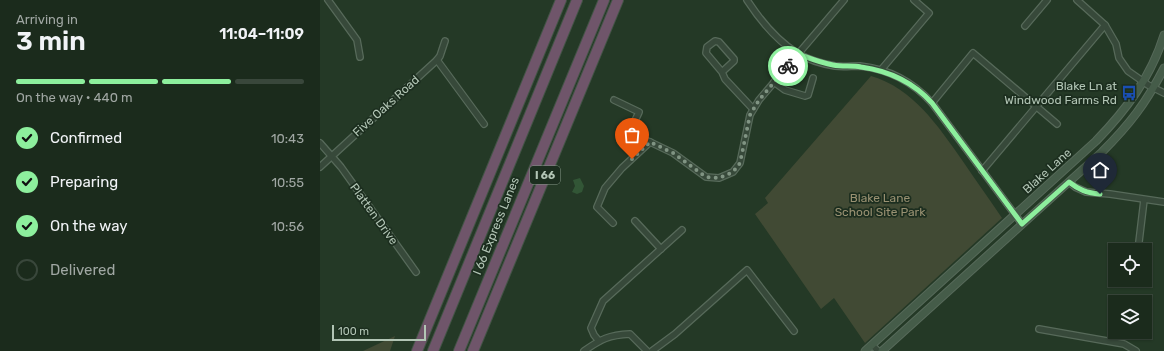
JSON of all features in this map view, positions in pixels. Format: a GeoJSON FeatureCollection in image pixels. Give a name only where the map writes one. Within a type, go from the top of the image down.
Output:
{"type":"FeatureCollection","features":[{"type":"Feature","properties":{"kind":"highway"},"geometry":{"type":"LineString","coordinates":[[417,351],[561,0]]}},
{"type":"Feature","properties":{"kind":"highway","name":"I 66 Express Lanes"},"geometry":{"type":"LineString","coordinates":[[433,351],[577,0]]}},
{"type":"Feature","properties":{"kind":"highway","name":"I 66 Express Lanes"},"geometry":{"type":"LineString","coordinates":[[459,351],[604,0]]}},
{"type":"Feature","properties":{"kind":"highway","name":"I 66"},"geometry":{"type":"LineString","coordinates":[[473,351],[618,0]]}},
{"type":"Feature","properties":{"kind":"main road","name":"Blake Lane"},"geometry":{"type":"LineString","coordinates":[[882,351],[1120,134],[1142,107],[1155,58],[1164,35]]}},
{"type":"Feature","properties":{"kind":"main road","name":"Blake Lane"},"geometry":{"type":"LineString","coordinates":[[865,351],[1096,141],[1164,68]]}},
{"type":"Feature","properties":{"kind":"street"},"geometry":{"type":"LineString","coordinates":[[328,0],[357,40],[360,57]]}},
{"type":"Feature","properties":{"kind":"street"},"geometry":{"type":"LineString","coordinates":[[749,0],[764,24],[773,34],[798,54],[834,66],[860,66],[881,70],[897,76],[913,85],[923,93],[1022,224]]}},
{"type":"Feature","properties":{"kind":"street"},"geometry":{"type":"LineString","coordinates":[[614,100],[639,112],[629,134],[673,153],[706,177],[719,178],[733,172],[740,163],[750,115],[774,82],[844,0]]}},
{"type":"Feature","properties":{"kind":"street"},"geometry":{"type":"LineString","coordinates":[[881,70],[928,13],[914,0]]}},
{"type":"Feature","properties":{"kind":"street"},"geometry":{"type":"LineString","coordinates":[[1025,26],[1047,0]]}},
{"type":"Feature","properties":{"kind":"street"},"geometry":{"type":"LineString","coordinates":[[1077,0],[1105,25],[1116,44],[1119,58],[1128,71],[1148,85],[1164,92]]}},
{"type":"Feature","properties":{"kind":"street"},"geometry":{"type":"LineString","coordinates":[[982,170],[1105,25]]}},
{"type":"Feature","properties":{"kind":"street","name":"Five Oaks Road"},"geometry":{"type":"LineString","coordinates":[[320,167],[437,60],[440,56],[445,41]]}},
{"type":"Feature","properties":{"kind":"street"},"geometry":{"type":"LineString","coordinates":[[722,72],[734,62],[734,59],[719,42],[715,41],[707,47],[706,53],[722,72],[725,80],[754,109]]}},
{"type":"Feature","properties":{"kind":"street"},"geometry":{"type":"LineString","coordinates":[[932,103],[973,53],[1057,124]]}},
{"type":"Feature","properties":{"kind":"street"},"geometry":{"type":"LineString","coordinates":[[437,60],[484,124]]}},
{"type":"Feature","properties":{"kind":"street"},"geometry":{"type":"LineString","coordinates":[[774,82],[785,90],[805,96],[808,95],[814,78]]}},
{"type":"Feature","properties":{"kind":"street"},"geometry":{"type":"LineString","coordinates":[[613,223],[597,207],[605,188],[622,168],[650,142]]}},
{"type":"Feature","properties":{"kind":"street","name":"Platten Drive"},"geometry":{"type":"LineString","coordinates":[[320,143],[332,156],[416,272]]}},
{"type":"Feature","properties":{"kind":"street"},"geometry":{"type":"LineString","coordinates":[[1069,182],[1075,187],[1086,192],[1164,202]]}},
{"type":"Feature","properties":{"kind":"street"},"geometry":{"type":"LineString","coordinates":[[1139,243],[1144,200]]}},
{"type":"Feature","properties":{"kind":"street"},"geometry":{"type":"LineString","coordinates":[[635,221],[661,249]]}},
{"type":"Feature","properties":{"kind":"street"},"geometry":{"type":"LineString","coordinates":[[599,341],[591,328],[603,301],[682,230]]}},
{"type":"Feature","properties":{"kind":"street"},"geometry":{"type":"LineString","coordinates":[[652,351],[675,334],[747,270],[794,331]]}},
{"type":"Feature","properties":{"kind":"street"},"geometry":{"type":"LineString","coordinates":[[1039,328],[1124,344],[1136,351]]}},
{"type":"Feature","properties":{"kind":"street"},"geometry":{"type":"LineString","coordinates":[[584,351],[599,341],[614,335],[630,334],[647,351]]}},
{"type":"Feature","properties":{"kind":"street"},"geometry":{"type":"LineString","coordinates":[[660,345],[665,351]]}},
{"type":"Feature","properties":{"kind":"street"},"geometry":{"type":"LineString","coordinates":[[872,345],[878,351]]}},
{"type":"Feature","properties":{"kind":"green space","name":"Blake Lane School Site Park"},"geometry":{"type":"Polygon","coordinates":[[[871,76],[900,89],[923,110],[944,134],[1002,218],[865,343],[834,298],[821,309],[755,214],[768,203],[765,198],[871,76]]]}},
{"type":"Feature","properties":{"kind":"green space"},"geometry":{"type":"Polygon","coordinates":[[[395,336],[390,351],[363,351],[395,336]]]}},
{"type":"Feature","properties":{"kind":"shaded area"},"geometry":{"type":"Polygon","coordinates":[[[580,178],[584,186],[582,192],[577,194],[572,192],[575,186],[573,180],[580,178]]]}},
{"type":"Feature","properties":{"kind":"way so far"},"geometry":{"type":"LineString","coordinates":[[632,159],[650,142],[673,153],[706,177],[719,178],[733,172],[740,163],[750,115],[759,100],[788,66]]}},
{"type":"Feature","properties":{"kind":"place","name":"Blake Ln at Windwood Farms Rd"},"geometry":{"type":"Point","coordinates":[1129,93]}},
{"type":"Feature","properties":{"kind":"route"},"geometry":{"type":"LineString","coordinates":[[788,66],[798,54],[834,66],[860,66],[881,70],[897,76],[913,85],[932,103],[1022,224],[1069,182],[1075,187],[1086,192],[1100,194]]}}]}
